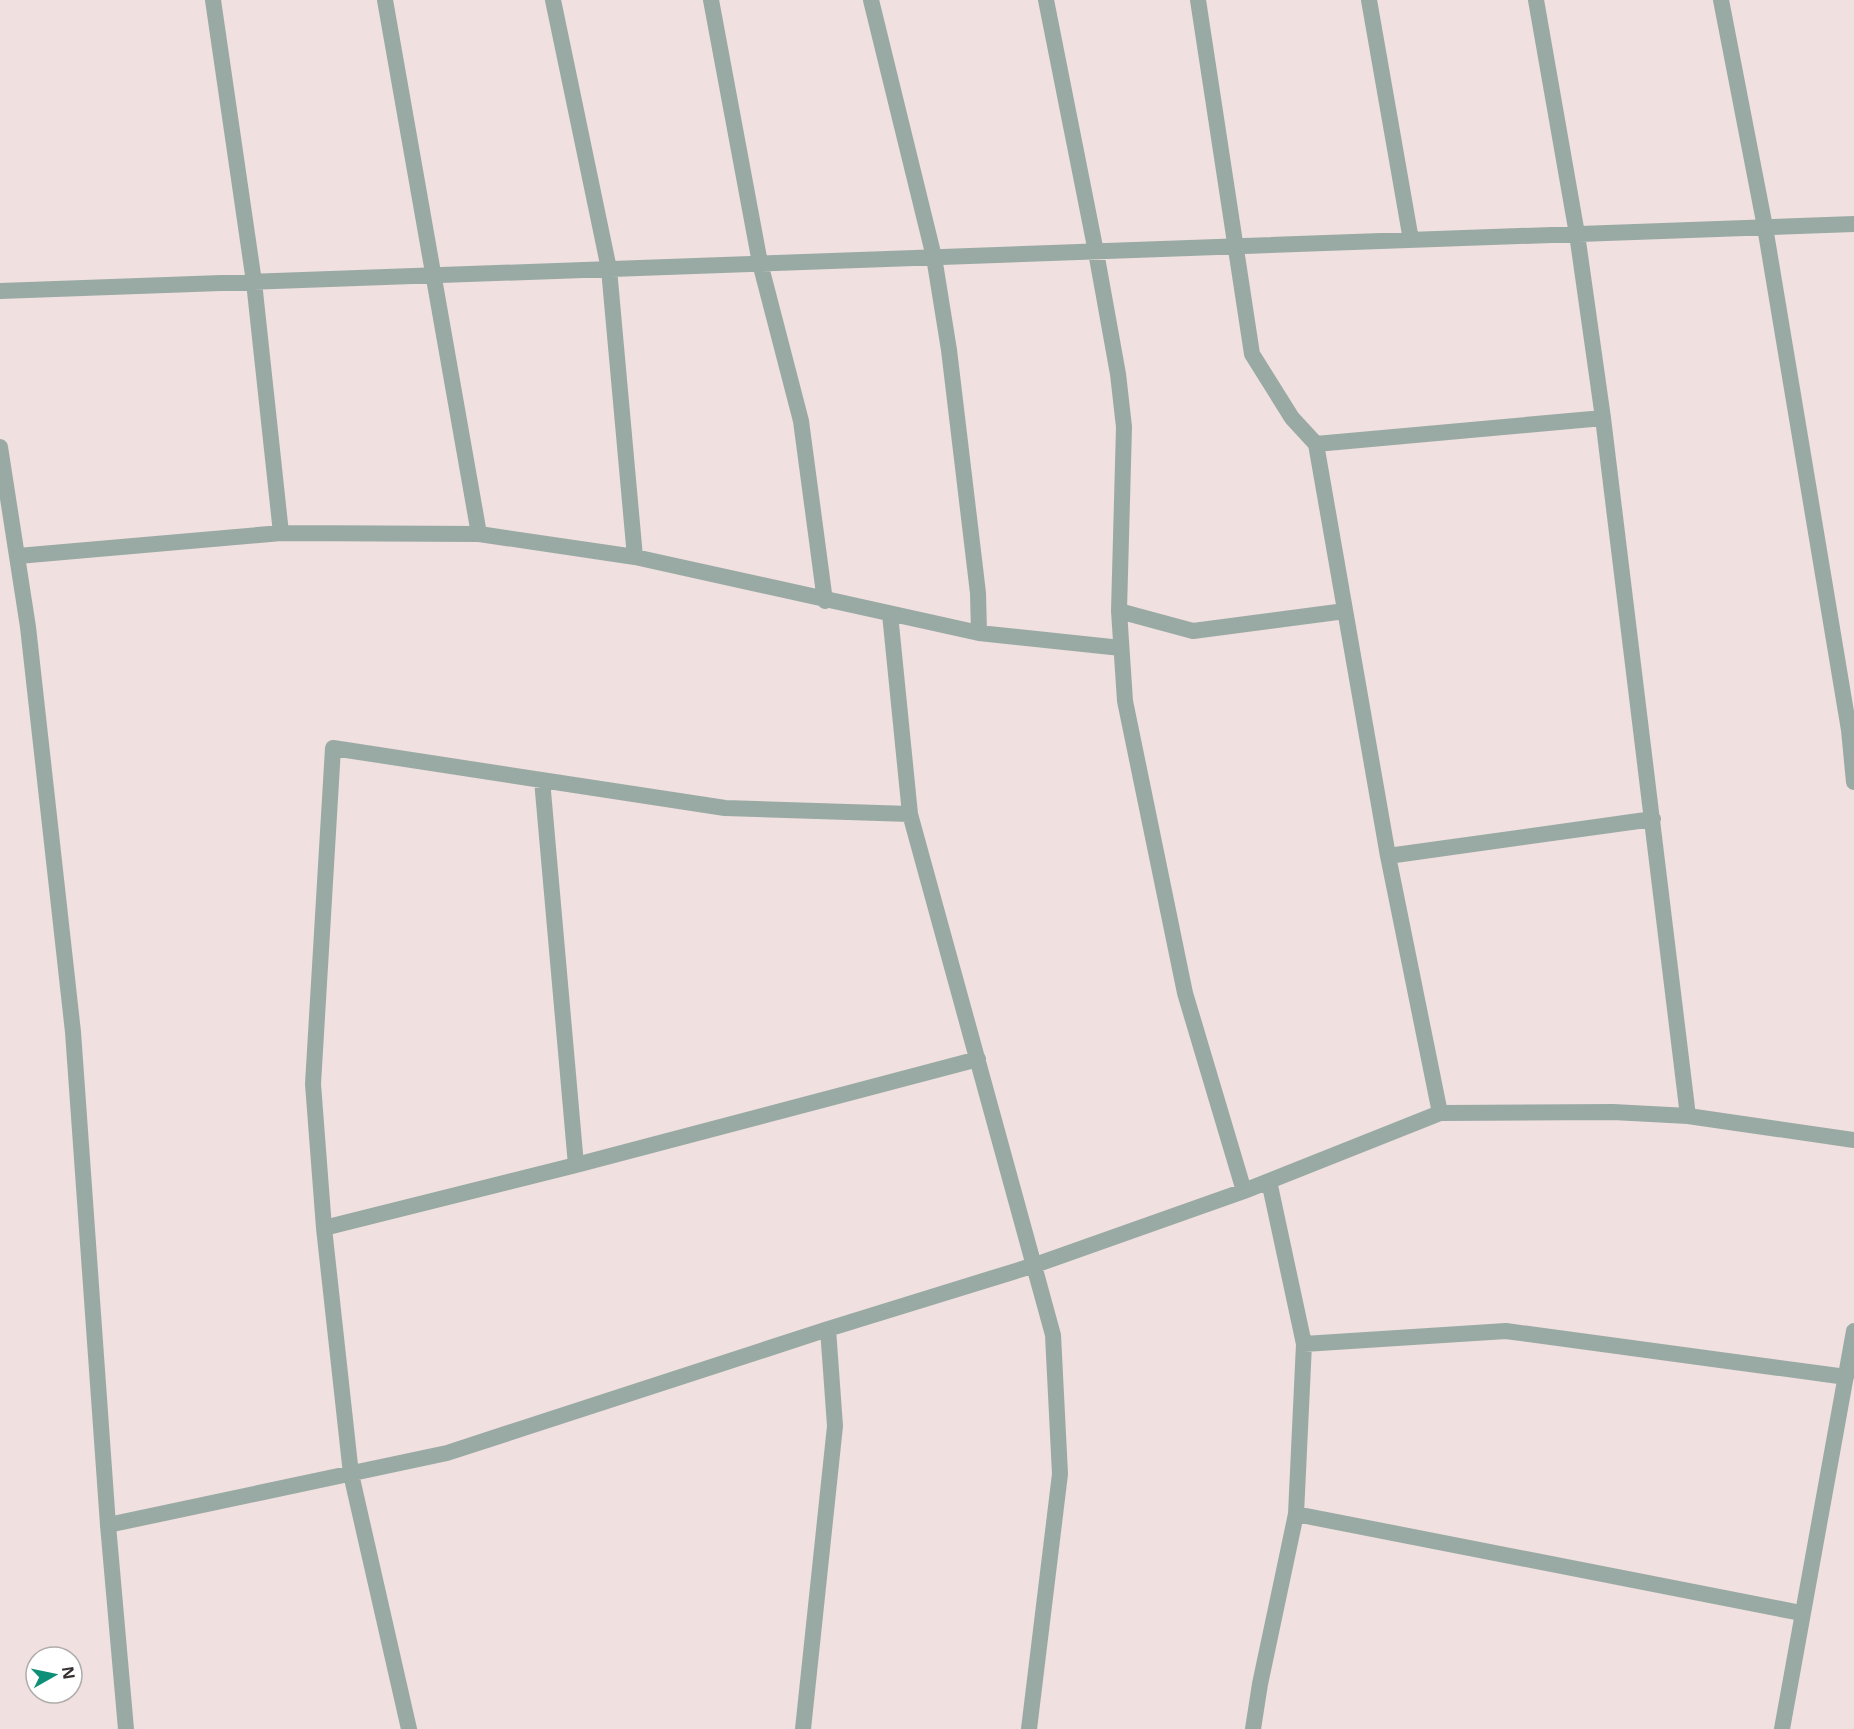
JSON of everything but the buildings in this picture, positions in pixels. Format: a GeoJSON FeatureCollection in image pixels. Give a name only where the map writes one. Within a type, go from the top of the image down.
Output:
{"type":"FeatureCollection","features":[{"type":"Feature","properties":{"kind":"street"},"geometry":{"type":"LineString","coordinates":[[213,0],[254,282],[281,533]]}},
{"type":"Feature","properties":{"kind":"street"},"geometry":{"type":"LineString","coordinates":[[385,0],[479,534]]}},
{"type":"Feature","properties":{"kind":"street"},"geometry":{"type":"LineString","coordinates":[[553,0],[609,269],[635,557]]}},
{"type":"Feature","properties":{"kind":"street"},"geometry":{"type":"LineString","coordinates":[[711,0],[760,263],[801,421],[825,601]]}},
{"type":"Feature","properties":{"kind":"street"},"geometry":{"type":"LineString","coordinates":[[872,0],[934,257],[949,350],[978,592],[978,633]]}},
{"type":"Feature","properties":{"kind":"street"},"geometry":{"type":"LineString","coordinates":[[1046,0],[1096,252],[1118,374],[1124,427],[1119,611],[1125,701],[1185,993],[1244,1191]]}},
{"type":"Feature","properties":{"kind":"street"},"geometry":{"type":"LineString","coordinates":[[1198,0],[1252,354],[1293,418],[1316,444],[1388,856],[1440,1113]]}},
{"type":"Feature","properties":{"kind":"street"},"geometry":{"type":"LineString","coordinates":[[1369,0],[1411,240]]}},
{"type":"Feature","properties":{"kind":"street"},"geometry":{"type":"LineString","coordinates":[[1536,0],[1577,234],[1603,418],[1688,1116]]}},
{"type":"Feature","properties":{"kind":"street"},"geometry":{"type":"LineString","coordinates":[[1721,0],[1765,227],[1849,730],[1854,782]]}},
{"type":"Feature","properties":{"kind":"street"},"geometry":{"type":"LineString","coordinates":[[0,291],[1854,224]]}},
{"type":"Feature","properties":{"kind":"street"},"geometry":{"type":"LineString","coordinates":[[1316,444],[1603,418]]}},
{"type":"Feature","properties":{"kind":"street"},"geometry":{"type":"LineString","coordinates":[[0,447],[28,627],[73,1032],[108,1525],[126,1729]]}},
{"type":"Feature","properties":{"kind":"street"},"geometry":{"type":"LineString","coordinates":[[18,556],[281,533],[479,534],[635,557],[825,601],[978,633],[1121,648]]}},
{"type":"Feature","properties":{"kind":"street"},"geometry":{"type":"LineString","coordinates":[[1119,611],[1193,631],[1345,611]]}},
{"type":"Feature","properties":{"kind":"street"},"geometry":{"type":"LineString","coordinates":[[890,614],[910,814],[1053,1335],[1060,1474],[1029,1729]]}},
{"type":"Feature","properties":{"kind":"street"},"geometry":{"type":"LineString","coordinates":[[409,1729],[351,1474],[324,1228],[313,1084],[333,748],[725,808],[910,814]]}},
{"type":"Feature","properties":{"kind":"street"},"geometry":{"type":"LineString","coordinates":[[542,780],[576,1165]]}},
{"type":"Feature","properties":{"kind":"street"},"geometry":{"type":"LineString","coordinates":[[1388,856],[1653,819]]}},
{"type":"Feature","properties":{"kind":"street"},"geometry":{"type":"LineString","coordinates":[[324,1228],[576,1165],[978,1059]]}},
{"type":"Feature","properties":{"kind":"street"},"geometry":{"type":"LineString","coordinates":[[108,1525],[447,1453],[828,1329],[1035,1265],[1244,1191],[1440,1113],[1613,1112],[1688,1116],[1854,1140]]}},
{"type":"Feature","properties":{"kind":"street"},"geometry":{"type":"LineString","coordinates":[[1253,1729],[1260,1684],[1296,1514],[1304,1344],[1269,1181]]}},
{"type":"Feature","properties":{"kind":"street"},"geometry":{"type":"LineString","coordinates":[[802,1729],[835,1426],[828,1329]]}},
{"type":"Feature","properties":{"kind":"street"},"geometry":{"type":"LineString","coordinates":[[1304,1344],[1506,1331],[1846,1377]]}},
{"type":"Feature","properties":{"kind":"street"},"geometry":{"type":"LineString","coordinates":[[1782,1729],[1854,1331]]}},
{"type":"Feature","properties":{"kind":"street"},"geometry":{"type":"LineString","coordinates":[[1296,1514],[1802,1613]]}}]}
